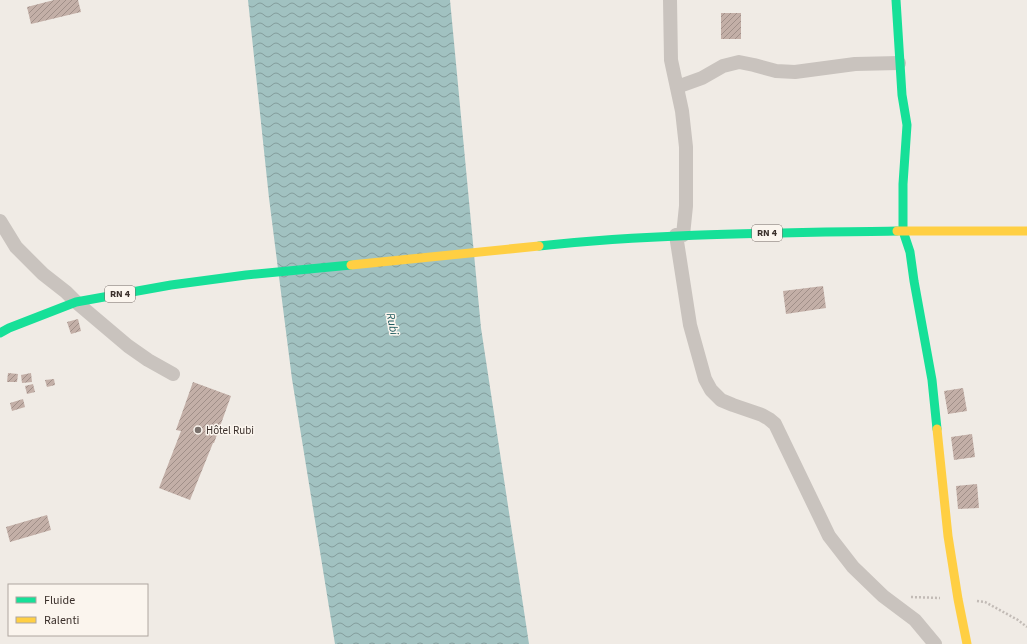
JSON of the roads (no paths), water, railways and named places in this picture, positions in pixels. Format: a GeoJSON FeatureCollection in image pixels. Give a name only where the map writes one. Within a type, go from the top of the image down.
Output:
{"type":"FeatureCollection","features":[{"type":"Feature","properties":{"kind":"main road"},"geometry":{"type":"LineString","coordinates":[[896,0],[899,64],[907,125],[903,184],[903,231],[910,252],[932,380],[948,536],[967,644]]}},
{"type":"Feature","properties":{"kind":"main road","name":"RN 4"},"geometry":{"type":"LineString","coordinates":[[0,333],[9,328],[76,302],[171,285],[246,275],[508,249],[581,240],[679,235],[903,231],[1027,231]]}},
{"type":"Feature","properties":{"kind":"street"},"geometry":{"type":"LineString","coordinates":[[670,0],[671,60],[682,111],[686,148],[686,206],[679,235],[690,325],[706,379],[711,390],[721,400],[762,415],[775,424],[828,536],[853,567],[883,596],[915,620],[935,644]]}},
{"type":"Feature","properties":{"kind":"street"},"geometry":{"type":"LineString","coordinates":[[677,87],[702,78],[723,66],[739,62],[776,71],[795,72],[855,64],[899,64]]}},
{"type":"Feature","properties":{"kind":"street"},"geometry":{"type":"LineString","coordinates":[[0,221],[16,247],[42,274],[66,292],[128,346],[148,360],[173,374]]}},
{"type":"Feature","properties":{"kind":"water","name":"Rubi"},"geometry":{"type":"Polygon","coordinates":[[[248,0],[450,0],[481,328],[529,644],[335,644],[292,379],[269,198],[248,0]]]}},
{"type":"Feature","properties":{"kind":"place","name":"Hôtel Rubi"},"geometry":{"type":"Point","coordinates":[198,430]}}]}
